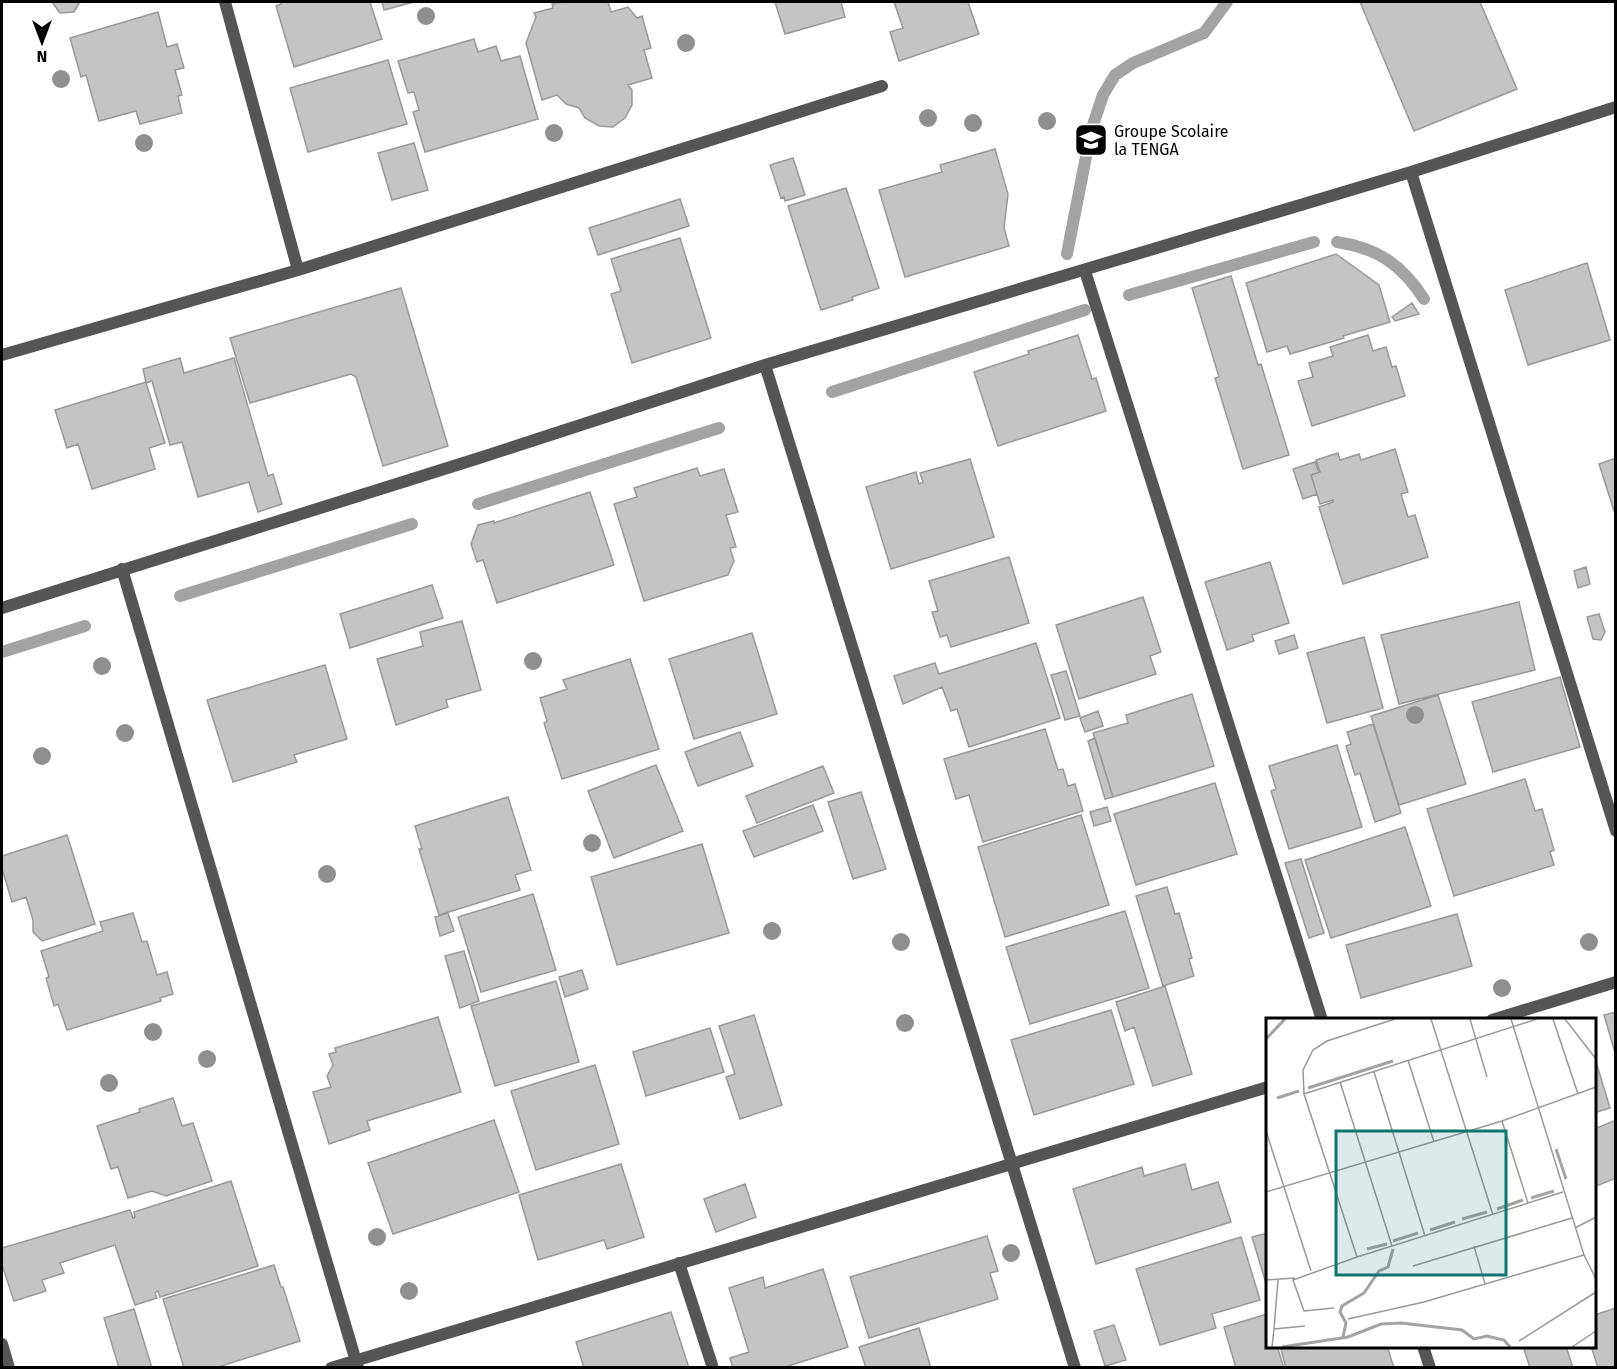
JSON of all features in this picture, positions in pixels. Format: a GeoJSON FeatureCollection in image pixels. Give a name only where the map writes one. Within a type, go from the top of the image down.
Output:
{"type":"FeatureCollection","features":[{"type":"Feature","properties":{"kind":"street"},"geometry":{"type":"LineString","coordinates":[[225,2],[298,270]]}},
{"type":"Feature","properties":{"kind":"street"},"geometry":{"type":"LineString","coordinates":[[2,355],[298,270],[882,86]]}},
{"type":"Feature","properties":{"kind":"street"},"geometry":{"type":"LineString","coordinates":[[2,608],[476,459],[765,365],[1085,271],[1616,107]]}},
{"type":"Feature","properties":{"kind":"street"},"geometry":{"type":"LineString","coordinates":[[1411,172],[1616,831]]}},
{"type":"Feature","properties":{"kind":"street"},"geometry":{"type":"LineString","coordinates":[[1085,271],[1321,1018]]}},
{"type":"Feature","properties":{"kind":"street"},"geometry":{"type":"LineString","coordinates":[[765,365],[1075,1368]]}},
{"type":"Feature","properties":{"kind":"street"},"geometry":{"type":"LineString","coordinates":[[122,569],[357,1364]]}},
{"type":"Feature","properties":{"kind":"street"},"geometry":{"type":"LineString","coordinates":[[1499,1018],[1616,982]]}},
{"type":"Feature","properties":{"kind":"street"},"geometry":{"type":"LineString","coordinates":[[331,1368],[357,1364],[679,1263],[1266,1088]]}},
{"type":"Feature","properties":{"kind":"street"},"geometry":{"type":"LineString","coordinates":[[679,1263],[713,1368]]}},
{"type":"Feature","properties":{"kind":"street"},"geometry":{"type":"LineString","coordinates":[[2,1344],[9,1368]]}},
{"type":"Feature","properties":{"kind":"street"},"geometry":{"type":"LineString","coordinates":[[1423,1348],[1430,1368]]}},
{"type":"Feature","properties":{"kind":"building"},"geometry":{"type":"Polygon","coordinates":[[[52,2],[80,2],[74,12],[60,13],[52,2]]]}},
{"type":"Feature","properties":{"kind":"building"},"geometry":{"type":"Polygon","coordinates":[[[280,2],[370,2],[382,39],[294,67],[276,6],[281,4],[280,2]]]}},
{"type":"Feature","properties":{"kind":"building"},"geometry":{"type":"Polygon","coordinates":[[[382,2],[414,2],[384,10],[382,2]]]}},
{"type":"Feature","properties":{"kind":"building"},"geometry":{"type":"Polygon","coordinates":[[[608,2],[611,12],[628,7],[637,18],[642,16],[651,48],[644,50],[652,78],[628,85],[632,90],[632,105],[625,118],[613,127],[599,126],[585,118],[579,108],[566,104],[557,95],[542,100],[526,43],[536,17],[534,13],[553,8],[552,4],[608,2]]]}},
{"type":"Feature","properties":{"kind":"building"},"geometry":{"type":"Polygon","coordinates":[[[775,2],[841,2],[845,17],[785,34],[775,2]]]}},
{"type":"Feature","properties":{"kind":"building"},"geometry":{"type":"Polygon","coordinates":[[[894,2],[968,2],[979,34],[899,61],[890,32],[903,28],[894,2]]]}},
{"type":"Feature","properties":{"kind":"building"},"geometry":{"type":"Polygon","coordinates":[[[1360,2],[1480,2],[1517,89],[1414,131],[1360,2]]]}},
{"type":"Feature","properties":{"kind":"building"},"geometry":{"type":"Polygon","coordinates":[[[158,12],[167,47],[177,44],[184,68],[175,70],[182,95],[178,96],[182,113],[140,124],[136,111],[99,121],[86,75],[81,77],[70,38],[158,12]]]}},
{"type":"Feature","properties":{"kind":"building"},"geometry":{"type":"Polygon","coordinates":[[[474,39],[478,52],[496,46],[501,61],[520,56],[538,119],[425,152],[413,112],[419,110],[414,92],[408,93],[398,61],[474,39]]]}},
{"type":"Feature","properties":{"kind":"building"},"geometry":{"type":"Polygon","coordinates":[[[388,60],[407,124],[308,152],[290,88],[388,60]]]}},
{"type":"Feature","properties":{"kind":"building"},"geometry":{"type":"Polygon","coordinates":[[[414,143],[428,190],[392,200],[378,153],[414,143]]]}},
{"type":"Feature","properties":{"kind":"building"},"geometry":{"type":"Polygon","coordinates":[[[995,149],[1008,194],[1004,228],[1009,246],[905,277],[879,190],[942,172],[940,165],[995,149]]]}},
{"type":"Feature","properties":{"kind":"building"},"geometry":{"type":"Polygon","coordinates":[[[793,158],[805,195],[785,201],[784,197],[781,198],[770,165],[793,158]]]}},
{"type":"Feature","properties":{"kind":"building"},"geometry":{"type":"Polygon","coordinates":[[[846,188],[879,288],[852,297],[853,300],[821,310],[788,206],[846,188]]]}},
{"type":"Feature","properties":{"kind":"building"},"geometry":{"type":"Polygon","coordinates":[[[680,199],[689,226],[598,255],[589,228],[680,199]]]}},
{"type":"Feature","properties":{"kind":"building"},"geometry":{"type":"Polygon","coordinates":[[[680,238],[711,338],[632,363],[611,294],[621,291],[611,259],[680,238]]]}},
{"type":"Feature","properties":{"kind":"building"},"geometry":{"type":"Polygon","coordinates":[[[1336,254],[1379,285],[1390,322],[1290,354],[1287,346],[1267,352],[1246,283],[1336,254]]]}},
{"type":"Feature","properties":{"kind":"building"},"geometry":{"type":"Polygon","coordinates":[[[1587,263],[1610,340],[1528,365],[1505,290],[1587,263]]]}},
{"type":"Feature","properties":{"kind":"building"},"geometry":{"type":"Polygon","coordinates":[[[1231,276],[1289,455],[1243,469],[1215,378],[1219,377],[1192,288],[1231,276]]]}},
{"type":"Feature","properties":{"kind":"building"},"geometry":{"type":"Polygon","coordinates":[[[401,288],[448,446],[383,466],[356,377],[351,374],[250,403],[230,338],[401,288]]]}},
{"type":"Feature","properties":{"kind":"building"},"geometry":{"type":"Polygon","coordinates":[[[1412,303],[1419,314],[1395,321],[1392,317],[1412,303]]]}},
{"type":"Feature","properties":{"kind":"building"},"geometry":{"type":"Polygon","coordinates":[[[1078,335],[1092,379],[1096,378],[1106,411],[998,446],[974,372],[1078,335]]]}},
{"type":"Feature","properties":{"kind":"building"},"geometry":{"type":"Polygon","coordinates":[[[1368,335],[1373,351],[1386,347],[1392,367],[1396,366],[1405,396],[1312,426],[1298,381],[1313,377],[1309,363],[1333,356],[1330,347],[1368,335]]]}},
{"type":"Feature","properties":{"kind":"building"},"geometry":{"type":"Polygon","coordinates":[[[180,358],[184,373],[234,358],[268,476],[273,474],[282,504],[258,512],[249,482],[198,497],[182,442],[170,445],[152,381],[146,383],[165,443],[149,448],[155,469],[92,489],[78,444],[67,448],[55,410],[146,382],[143,369],[180,358]]]}},
{"type":"Feature","properties":{"kind":"building"},"geometry":{"type":"Polygon","coordinates":[[[1395,449],[1408,492],[1401,494],[1408,517],[1415,515],[1428,557],[1343,584],[1319,507],[1333,500],[1320,504],[1311,475],[1320,472],[1316,460],[1338,453],[1340,460],[1359,454],[1361,460],[1395,449]]]}},
{"type":"Feature","properties":{"kind":"building"},"geometry":{"type":"Polygon","coordinates":[[[1616,458],[1616,517],[1599,464],[1616,458]]]}},
{"type":"Feature","properties":{"kind":"building"},"geometry":{"type":"Polygon","coordinates":[[[970,459],[994,537],[891,569],[866,487],[916,472],[919,484],[923,482],[920,473],[970,459]]]}},
{"type":"Feature","properties":{"kind":"building"},"geometry":{"type":"Polygon","coordinates":[[[1315,462],[1319,472],[1311,475],[1317,494],[1303,499],[1293,469],[1315,462]]]}},
{"type":"Feature","properties":{"kind":"building"},"geometry":{"type":"Polygon","coordinates":[[[697,468],[700,476],[724,469],[738,512],[726,515],[736,547],[730,548],[734,561],[728,575],[644,601],[614,504],[637,497],[634,488],[697,468]]]}},
{"type":"Feature","properties":{"kind":"building"},"geometry":{"type":"Polygon","coordinates":[[[590,492],[614,565],[497,603],[483,560],[477,562],[471,544],[478,525],[494,521],[494,523],[590,492]]]}},
{"type":"Feature","properties":{"kind":"building"},"geometry":{"type":"Polygon","coordinates":[[[1009,557],[1029,623],[951,647],[947,635],[940,637],[932,612],[938,611],[929,581],[1009,557]]]}},
{"type":"Feature","properties":{"kind":"building"},"geometry":{"type":"Polygon","coordinates":[[[1270,562],[1289,623],[1252,635],[1254,641],[1227,650],[1205,582],[1270,562]]]}},
{"type":"Feature","properties":{"kind":"building"},"geometry":{"type":"Polygon","coordinates":[[[1586,567],[1590,584],[1578,588],[1574,571],[1586,567]]]}},
{"type":"Feature","properties":{"kind":"building"},"geometry":{"type":"Polygon","coordinates":[[[432,585],[443,618],[350,648],[340,614],[432,585]]]}},
{"type":"Feature","properties":{"kind":"building"},"geometry":{"type":"Polygon","coordinates":[[[1143,597],[1161,652],[1150,656],[1156,674],[1079,699],[1056,625],[1143,597]]]}},
{"type":"Feature","properties":{"kind":"building"},"geometry":{"type":"Polygon","coordinates":[[[1519,602],[1535,670],[1399,704],[1381,635],[1519,602]]]}},
{"type":"Feature","properties":{"kind":"building"},"geometry":{"type":"Polygon","coordinates":[[[1599,614],[1605,632],[1601,640],[1593,639],[1587,617],[1599,614]]]}},
{"type":"Feature","properties":{"kind":"building"},"geometry":{"type":"Polygon","coordinates":[[[462,621],[481,690],[446,700],[448,707],[396,725],[377,659],[423,646],[420,632],[462,621]]]}},
{"type":"Feature","properties":{"kind":"building"},"geometry":{"type":"Polygon","coordinates":[[[752,633],[777,714],[694,739],[669,659],[752,633]]]}},
{"type":"Feature","properties":{"kind":"building"},"geometry":{"type":"Polygon","coordinates":[[[1294,635],[1298,648],[1279,654],[1275,641],[1294,635]]]}},
{"type":"Feature","properties":{"kind":"building"},"geometry":{"type":"Polygon","coordinates":[[[1364,637],[1383,708],[1327,723],[1307,653],[1364,637]]]}},
{"type":"Feature","properties":{"kind":"building"},"geometry":{"type":"Polygon","coordinates":[[[1036,643],[1060,718],[969,747],[957,709],[951,711],[942,687],[903,704],[894,676],[935,663],[939,674],[1036,643]]]}},
{"type":"Feature","properties":{"kind":"building"},"geometry":{"type":"Polygon","coordinates":[[[630,659],[659,749],[562,779],[544,723],[547,721],[540,698],[567,689],[563,680],[630,659]]]}},
{"type":"Feature","properties":{"kind":"building"},"geometry":{"type":"Polygon","coordinates":[[[325,665],[347,739],[294,755],[297,762],[233,782],[207,700],[325,665]]]}},
{"type":"Feature","properties":{"kind":"building"},"geometry":{"type":"Polygon","coordinates":[[[1066,671],[1080,716],[1065,720],[1051,675],[1066,671]]]}},
{"type":"Feature","properties":{"kind":"building"},"geometry":{"type":"Polygon","coordinates":[[[1560,677],[1580,747],[1493,772],[1472,702],[1560,677]]]}},
{"type":"Feature","properties":{"kind":"building"},"geometry":{"type":"Polygon","coordinates":[[[1192,694],[1214,766],[1113,797],[1093,733],[1128,723],[1126,715],[1192,694]]]}},
{"type":"Feature","properties":{"kind":"building"},"geometry":{"type":"Polygon","coordinates":[[[1438,695],[1466,784],[1399,805],[1371,716],[1438,695]]]}},
{"type":"Feature","properties":{"kind":"building"},"geometry":{"type":"Polygon","coordinates":[[[1098,711],[1103,726],[1085,732],[1080,718],[1098,711]]]}},
{"type":"Feature","properties":{"kind":"building"},"geometry":{"type":"Polygon","coordinates":[[[1373,724],[1401,813],[1375,822],[1360,773],[1355,775],[1346,746],[1351,744],[1347,732],[1373,724]]]}},
{"type":"Feature","properties":{"kind":"building"},"geometry":{"type":"Polygon","coordinates":[[[1045,729],[1058,770],[1063,769],[1068,786],[1075,784],[1083,811],[983,842],[969,795],[956,799],[944,759],[1045,729]]]}},
{"type":"Feature","properties":{"kind":"building"},"geometry":{"type":"Polygon","coordinates":[[[740,732],[753,766],[698,786],[685,752],[740,732]]]}},
{"type":"Feature","properties":{"kind":"building"},"geometry":{"type":"Polygon","coordinates":[[[1095,738],[1113,797],[1105,799],[1088,741],[1095,738]]]}},
{"type":"Feature","properties":{"kind":"building"},"geometry":{"type":"Polygon","coordinates":[[[1337,745],[1362,827],[1289,849],[1271,791],[1276,789],[1269,766],[1337,745]]]}},
{"type":"Feature","properties":{"kind":"building"},"geometry":{"type":"Polygon","coordinates":[[[656,765],[683,831],[614,858],[588,791],[656,765]]]}},
{"type":"Feature","properties":{"kind":"building"},"geometry":{"type":"Polygon","coordinates":[[[823,766],[834,793],[757,823],[746,796],[823,766]]]}},
{"type":"Feature","properties":{"kind":"building"},"geometry":{"type":"Polygon","coordinates":[[[1525,779],[1535,811],[1542,809],[1554,850],[1550,852],[1554,865],[1454,896],[1427,809],[1525,779]]]}},
{"type":"Feature","properties":{"kind":"building"},"geometry":{"type":"Polygon","coordinates":[[[1215,783],[1237,854],[1136,885],[1114,814],[1215,783]]]}},
{"type":"Feature","properties":{"kind":"building"},"geometry":{"type":"Polygon","coordinates":[[[861,792],[886,869],[853,879],[828,802],[861,792]]]}},
{"type":"Feature","properties":{"kind":"building"},"geometry":{"type":"Polygon","coordinates":[[[508,797],[531,870],[515,875],[520,890],[439,915],[419,849],[422,849],[415,826],[508,797]]]}},
{"type":"Feature","properties":{"kind":"building"},"geometry":{"type":"Polygon","coordinates":[[[813,805],[823,831],[754,857],[743,831],[813,805]]]}},
{"type":"Feature","properties":{"kind":"building"},"geometry":{"type":"Polygon","coordinates":[[[1107,807],[1111,821],[1094,826],[1090,812],[1107,807]]]}},
{"type":"Feature","properties":{"kind":"building"},"geometry":{"type":"Polygon","coordinates":[[[1081,815],[1109,905],[1005,937],[978,847],[1081,815]]]}},
{"type":"Feature","properties":{"kind":"building"},"geometry":{"type":"Polygon","coordinates":[[[1405,827],[1431,906],[1331,938],[1305,860],[1405,827]]]}},
{"type":"Feature","properties":{"kind":"building"},"geometry":{"type":"Polygon","coordinates":[[[67,835],[95,924],[42,941],[33,932],[33,920],[26,897],[12,902],[2,869],[2,856],[67,835]]]}},
{"type":"Feature","properties":{"kind":"building"},"geometry":{"type":"Polygon","coordinates":[[[702,844],[729,933],[617,965],[591,877],[702,844]]]}},
{"type":"Feature","properties":{"kind":"building"},"geometry":{"type":"Polygon","coordinates":[[[1301,859],[1324,933],[1309,938],[1285,863],[1301,859]]]}},
{"type":"Feature","properties":{"kind":"building"},"geometry":{"type":"Polygon","coordinates":[[[1167,887],[1175,914],[1179,913],[1192,958],[1189,959],[1194,976],[1163,986],[1136,896],[1167,887]]]}},
{"type":"Feature","properties":{"kind":"building"},"geometry":{"type":"Polygon","coordinates":[[[533,894],[556,970],[481,992],[458,917],[533,894]]]}},
{"type":"Feature","properties":{"kind":"building"},"geometry":{"type":"Polygon","coordinates":[[[1125,911],[1149,988],[1030,1024],[1006,947],[1125,911]]]}},
{"type":"Feature","properties":{"kind":"building"},"geometry":{"type":"Polygon","coordinates":[[[133,913],[142,942],[147,941],[157,975],[167,972],[173,994],[160,998],[161,1001],[67,1030],[58,1004],[54,1006],[46,978],[49,977],[41,951],[103,931],[100,922],[133,913]]]}},
{"type":"Feature","properties":{"kind":"building"},"geometry":{"type":"Polygon","coordinates":[[[448,913],[454,931],[440,936],[435,917],[448,913]]]}},
{"type":"Feature","properties":{"kind":"building"},"geometry":{"type":"Polygon","coordinates":[[[1457,914],[1472,966],[1361,998],[1346,945],[1457,914]]]}},
{"type":"Feature","properties":{"kind":"building"},"geometry":{"type":"Polygon","coordinates":[[[464,951],[479,1001],[460,1008],[445,956],[464,951]]]}},
{"type":"Feature","properties":{"kind":"building"},"geometry":{"type":"Polygon","coordinates":[[[582,970],[588,989],[565,997],[559,977],[582,970]]]}},
{"type":"Feature","properties":{"kind":"building"},"geometry":{"type":"Polygon","coordinates":[[[556,981],[579,1062],[495,1086],[471,1006],[556,981]]]}},
{"type":"Feature","properties":{"kind":"building"},"geometry":{"type":"Polygon","coordinates":[[[1165,986],[1192,1074],[1153,1086],[1134,1027],[1125,1031],[1116,1002],[1165,986]]]}},
{"type":"Feature","properties":{"kind":"building"},"geometry":{"type":"Polygon","coordinates":[[[1111,1010],[1134,1084],[1034,1115],[1011,1040],[1111,1010]]]}},
{"type":"Feature","properties":{"kind":"building"},"geometry":{"type":"Polygon","coordinates":[[[1616,1012],[1616,1056],[1604,1015],[1616,1012]]]}},
{"type":"Feature","properties":{"kind":"building"},"geometry":{"type":"Polygon","coordinates":[[[754,1015],[782,1105],[740,1119],[726,1077],[735,1074],[719,1026],[754,1015]]]}},
{"type":"Feature","properties":{"kind":"building"},"geometry":{"type":"Polygon","coordinates":[[[438,1017],[461,1092],[367,1121],[370,1130],[329,1144],[313,1092],[331,1087],[327,1076],[333,1065],[329,1054],[336,1052],[335,1048],[438,1017]]]}},
{"type":"Feature","properties":{"kind":"building"},"geometry":{"type":"Polygon","coordinates":[[[710,1028],[724,1072],[646,1096],[633,1052],[710,1028]]]}},
{"type":"Feature","properties":{"kind":"building"},"geometry":{"type":"Polygon","coordinates":[[[1596,1062],[1610,1108],[1596,1112],[1596,1062]]]}},
{"type":"Feature","properties":{"kind":"building"},"geometry":{"type":"Polygon","coordinates":[[[595,1065],[619,1144],[536,1170],[511,1091],[595,1065]]]}},
{"type":"Feature","properties":{"kind":"building"},"geometry":{"type":"Polygon","coordinates":[[[173,1098],[182,1126],[193,1123],[212,1181],[166,1196],[152,1191],[128,1198],[118,1167],[111,1169],[97,1126],[173,1098]]]}},
{"type":"Feature","properties":{"kind":"building"},"geometry":{"type":"Polygon","coordinates":[[[494,1120],[519,1192],[393,1234],[368,1163],[494,1120]]]}},
{"type":"Feature","properties":{"kind":"building"},"geometry":{"type":"Polygon","coordinates":[[[1616,1120],[1616,1178],[1596,1186],[1596,1128],[1616,1120]]]}},
{"type":"Feature","properties":{"kind":"building"},"geometry":{"type":"Polygon","coordinates":[[[621,1164],[644,1237],[607,1249],[604,1240],[538,1260],[519,1195],[621,1164]]]}},
{"type":"Feature","properties":{"kind":"building"},"geometry":{"type":"Polygon","coordinates":[[[1185,1164],[1192,1190],[1218,1182],[1231,1222],[1096,1264],[1073,1189],[1142,1167],[1144,1176],[1185,1164]]]}},
{"type":"Feature","properties":{"kind":"building"},"geometry":{"type":"Polygon","coordinates":[[[231,1181],[258,1266],[160,1297],[158,1291],[155,1293],[157,1298],[135,1305],[115,1245],[60,1263],[64,1273],[42,1280],[46,1291],[14,1301],[2,1265],[2,1248],[130,1210],[133,1218],[135,1217],[134,1212],[231,1181]]]}},
{"type":"Feature","properties":{"kind":"building"},"geometry":{"type":"Polygon","coordinates":[[[745,1184],[756,1217],[716,1232],[704,1199],[745,1184]]]}},
{"type":"Feature","properties":{"kind":"building"},"geometry":{"type":"Polygon","coordinates":[[[1266,1234],[1266,1283],[1252,1237],[1266,1234]]]}},
{"type":"Feature","properties":{"kind":"building"},"geometry":{"type":"Polygon","coordinates":[[[987,1236],[998,1271],[990,1273],[998,1299],[869,1338],[850,1277],[987,1236]]]}},
{"type":"Feature","properties":{"kind":"building"},"geometry":{"type":"Polygon","coordinates":[[[1241,1237],[1260,1300],[1212,1314],[1216,1328],[1160,1345],[1136,1269],[1241,1237]]]}},
{"type":"Feature","properties":{"kind":"building"},"geometry":{"type":"Polygon","coordinates":[[[274,1265],[300,1341],[215,1368],[184,1368],[163,1299],[274,1265]]]}},
{"type":"Feature","properties":{"kind":"building"},"geometry":{"type":"Polygon","coordinates":[[[823,1269],[848,1347],[782,1368],[733,1368],[730,1358],[749,1352],[729,1288],[763,1277],[765,1288],[823,1269]]]}},
{"type":"Feature","properties":{"kind":"building"},"geometry":{"type":"Polygon","coordinates":[[[1616,1308],[1616,1368],[1598,1368],[1592,1348],[1596,1348],[1596,1314],[1616,1308]]]}},
{"type":"Feature","properties":{"kind":"building"},"geometry":{"type":"Polygon","coordinates":[[[134,1309],[152,1368],[119,1368],[104,1318],[134,1309]]]}},
{"type":"Feature","properties":{"kind":"building"},"geometry":{"type":"Polygon","coordinates":[[[671,1312],[689,1368],[584,1368],[576,1342],[671,1312]]]}},
{"type":"Feature","properties":{"kind":"building"},"geometry":{"type":"Polygon","coordinates":[[[1266,1314],[1266,1348],[1278,1348],[1284,1368],[1236,1368],[1224,1327],[1266,1314]]]}},
{"type":"Feature","properties":{"kind":"building"},"geometry":{"type":"Polygon","coordinates":[[[1114,1325],[1126,1360],[1105,1366],[1094,1331],[1114,1325]]]}},
{"type":"Feature","properties":{"kind":"building"},"geometry":{"type":"Polygon","coordinates":[[[919,1328],[931,1368],[866,1368],[859,1347],[919,1328]]]}},
{"type":"Feature","properties":{"kind":"building"},"geometry":{"type":"Polygon","coordinates":[[[1281,1348],[1388,1348],[1394,1368],[1286,1368],[1281,1348]]]}},
{"type":"Feature","properties":{"kind":"building"},"geometry":{"type":"Polygon","coordinates":[[[1524,1348],[1567,1348],[1573,1368],[1530,1368],[1524,1348]]]}},
{"type":"Feature","properties":{"kind":"waterway"},"geometry":{"type":"LineString","coordinates":[[1067,254],[1091,131],[1103,95],[1115,75],[1133,63],[1204,33],[1227,2]]}},
{"type":"Feature","properties":{"kind":"waterway"},"geometry":{"type":"LineString","coordinates":[[1129,295],[1314,242]]}},
{"type":"Feature","properties":{"kind":"waterway"},"geometry":{"type":"LineString","coordinates":[[1337,242],[1365,249],[1388,260],[1407,277],[1424,299]]}},
{"type":"Feature","properties":{"kind":"waterway"},"geometry":{"type":"LineString","coordinates":[[832,392],[1085,310]]}},
{"type":"Feature","properties":{"kind":"waterway"},"geometry":{"type":"LineString","coordinates":[[478,504],[719,428]]}},
{"type":"Feature","properties":{"kind":"waterway"},"geometry":{"type":"LineString","coordinates":[[180,596],[412,524]]}},
{"type":"Feature","properties":{"kind":"waterway"},"geometry":{"type":"LineString","coordinates":[[2,652],[85,626]]}},
{"type":"Feature","properties":{"kind":"place","name":"Groupe Scolaire la TENGA"},"geometry":{"type":"Point","coordinates":[1091,140]}}]}
